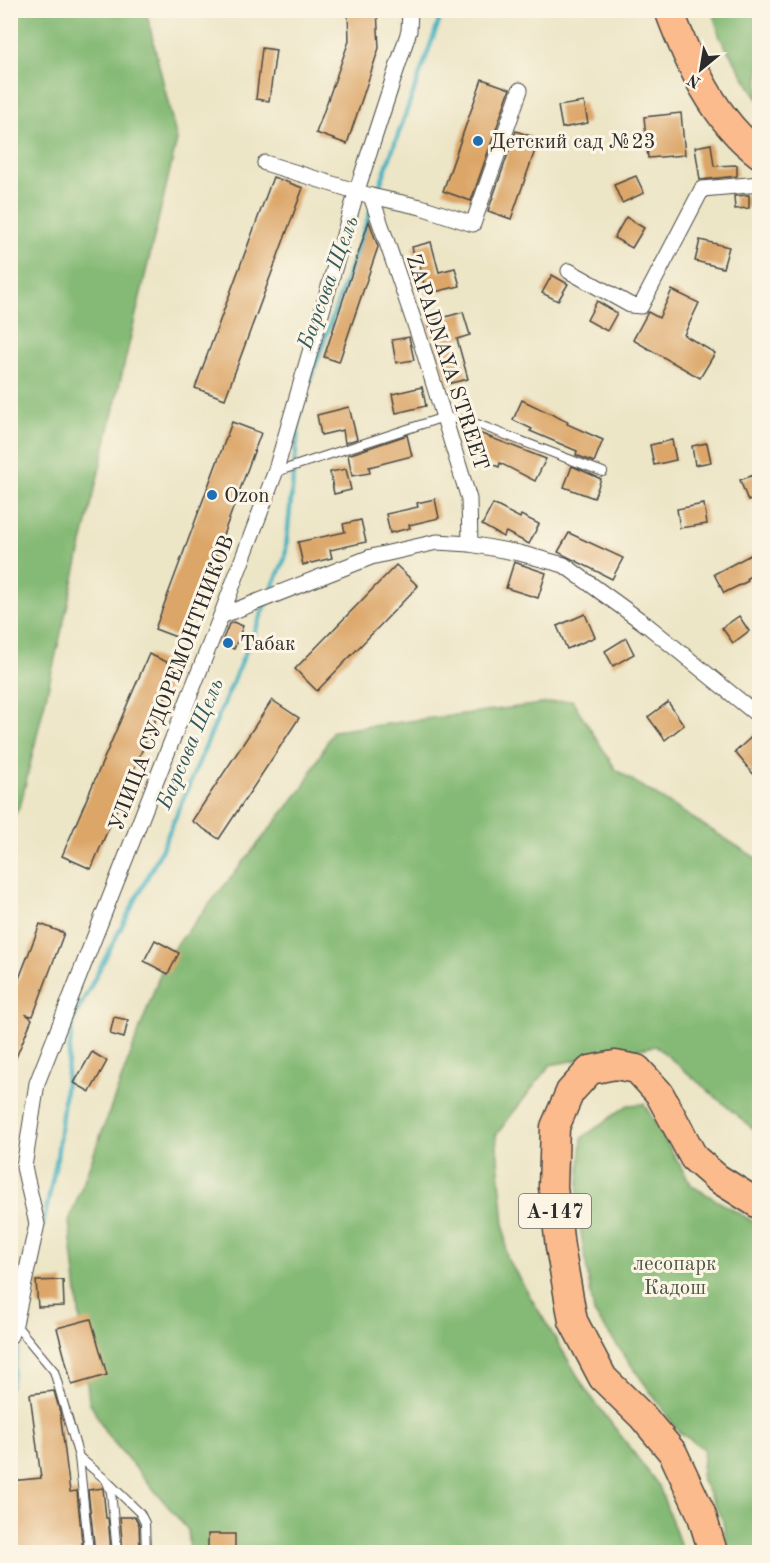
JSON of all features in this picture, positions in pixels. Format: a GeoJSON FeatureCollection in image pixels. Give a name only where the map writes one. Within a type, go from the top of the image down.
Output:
{"type":"FeatureCollection","features":[{"type":"Feature","properties":{"kind":"highway"},"geometry":{"type":"LineString","coordinates":[[669,10],[690,63],[716,109],[759,154]]}},
{"type":"Feature","properties":{"kind":"highway","name":"А-147"},"geometry":{"type":"LineString","coordinates":[[713,1552],[700,1513],[673,1453],[643,1417],[603,1378],[573,1321],[560,1247],[553,1187],[555,1127],[570,1092],[591,1070],[615,1065],[637,1069],[659,1093],[694,1158],[717,1178],[759,1205]]}},
{"type":"Feature","properties":{"kind":"street","name":"УЛИЦА СУДОРЕМОНТНИКОВ"},"geometry":{"type":"LineString","coordinates":[[13,1330],[38,1224],[24,1167],[37,1083],[275,473],[364,193],[409,31],[410,10]]}},
{"type":"Feature","properties":{"kind":"street"},"geometry":{"type":"LineString","coordinates":[[265,163],[473,224],[520,90]]}},
{"type":"Feature","properties":{"kind":"street"},"geometry":{"type":"LineString","coordinates":[[569,271],[630,305],[641,306],[702,189],[759,184]]}},
{"type":"Feature","properties":{"kind":"street","name":"ZAPADNAYA STREET"},"geometry":{"type":"LineString","coordinates":[[364,193],[444,417],[469,499],[470,544]]}},
{"type":"Feature","properties":{"kind":"street"},"geometry":{"type":"LineString","coordinates":[[221,616],[371,557],[438,542],[470,544],[519,553],[564,565],[648,626],[759,717]]}},
{"type":"Feature","properties":{"kind":"lane"},"geometry":{"type":"LineString","coordinates":[[275,473],[444,417],[469,421],[603,472]]}},
{"type":"Feature","properties":{"kind":"lane"},"geometry":{"type":"LineString","coordinates":[[13,1330],[54,1371],[79,1457],[89,1552]]}},
{"type":"Feature","properties":{"kind":"lane"},"geometry":{"type":"LineString","coordinates":[[79,1457],[140,1513],[145,1523],[146,1552]]}},
{"type":"Feature","properties":{"kind":"lane"},"geometry":{"type":"LineString","coordinates":[[105,1480],[111,1492],[117,1552]]}},
{"type":"Feature","properties":{"kind":"green space"},"geometry":{"type":"Polygon","coordinates":[[[11,10],[146,11],[177,140],[21,803],[11,821],[11,10]]]}},
{"type":"Feature","properties":{"kind":"green space"},"geometry":{"type":"Polygon","coordinates":[[[713,11],[759,11],[759,101],[720,38],[713,11]]]}},
{"type":"Feature","properties":{"kind":"green space"},"geometry":{"type":"Polygon","coordinates":[[[572,700],[616,770],[759,860],[759,1134],[656,1046],[550,1065],[496,1135],[507,1258],[586,1390],[659,1486],[683,1552],[190,1552],[188,1530],[106,1433],[89,1401],[69,1221],[166,958],[302,789],[333,731],[572,700]]]}},
{"type":"Feature","properties":{"kind":"green space","name":"лесопарк Кадош"},"geometry":{"type":"Polygon","coordinates":[[[644,1104],[692,1186],[759,1225],[759,1552],[728,1552],[723,1521],[701,1478],[704,1449],[679,1432],[594,1313],[577,1209],[582,1138],[628,1105],[644,1104]]]}},
{"type":"Feature","properties":{"kind":"building"},"geometry":{"type":"Polygon","coordinates":[[[348,10],[377,10],[379,48],[347,144],[316,133],[349,41],[348,10]]]}},
{"type":"Feature","properties":{"kind":"building"},"geometry":{"type":"Polygon","coordinates":[[[262,48],[276,50],[269,101],[256,99],[262,48]]]}},
{"type":"Feature","properties":{"kind":"building","name":"Детский сад №23"},"geometry":{"type":"Polygon","coordinates":[[[482,79],[510,89],[471,201],[443,191],[482,79]]]}},
{"type":"Feature","properties":{"kind":"building"},"geometry":{"type":"Polygon","coordinates":[[[584,102],[588,123],[562,128],[558,106],[584,102]]]}},
{"type":"Feature","properties":{"kind":"building"},"geometry":{"type":"Polygon","coordinates":[[[681,113],[685,155],[648,158],[644,117],[681,113]]]}},
{"type":"Feature","properties":{"kind":"building"},"geometry":{"type":"Polygon","coordinates":[[[516,131],[539,139],[511,219],[488,211],[516,131]]]}},
{"type":"Feature","properties":{"kind":"building"},"geometry":{"type":"Polygon","coordinates":[[[711,144],[714,166],[737,165],[737,176],[700,180],[695,147],[711,144]]]}},
{"type":"Feature","properties":{"kind":"building"},"geometry":{"type":"Polygon","coordinates":[[[636,176],[644,193],[622,203],[614,185],[636,176]]]}},
{"type":"Feature","properties":{"kind":"building"},"geometry":{"type":"Polygon","coordinates":[[[273,177],[303,188],[225,399],[195,388],[273,177]]]}},
{"type":"Feature","properties":{"kind":"building"},"geometry":{"type":"Polygon","coordinates":[[[749,195],[749,208],[735,209],[734,196],[749,195]]]}},
{"type":"Feature","properties":{"kind":"building"},"geometry":{"type":"Polygon","coordinates":[[[626,217],[644,228],[632,248],[614,238],[626,217]]]}},
{"type":"Feature","properties":{"kind":"building"},"geometry":{"type":"Polygon","coordinates":[[[369,221],[378,247],[339,362],[324,357],[369,221]]]}},
{"type":"Feature","properties":{"kind":"building"},"geometry":{"type":"Polygon","coordinates":[[[700,240],[729,247],[723,268],[695,261],[700,240]]]}},
{"type":"Feature","properties":{"kind":"building"},"geometry":{"type":"Polygon","coordinates":[[[431,242],[439,272],[455,268],[460,286],[426,294],[420,266],[417,266],[412,247],[431,242]]]}},
{"type":"Feature","properties":{"kind":"building"},"geometry":{"type":"Polygon","coordinates":[[[552,275],[568,284],[558,301],[542,293],[552,275]]]}},
{"type":"Feature","properties":{"kind":"building"},"geometry":{"type":"Polygon","coordinates":[[[672,290],[699,303],[684,335],[715,353],[700,378],[633,340],[648,312],[659,318],[672,290]]]}},
{"type":"Feature","properties":{"kind":"building"},"geometry":{"type":"Polygon","coordinates":[[[597,301],[617,313],[607,331],[587,320],[597,301]]]}},
{"type":"Feature","properties":{"kind":"building"},"geometry":{"type":"Polygon","coordinates":[[[463,312],[470,335],[457,339],[468,379],[447,384],[428,322],[463,312]]]}},
{"type":"Feature","properties":{"kind":"building"},"geometry":{"type":"Polygon","coordinates":[[[409,337],[414,360],[396,363],[392,340],[409,337]]]}},
{"type":"Feature","properties":{"kind":"building"},"geometry":{"type":"Polygon","coordinates":[[[422,387],[426,406],[396,413],[392,394],[422,387]]]}},
{"type":"Feature","properties":{"kind":"building"},"geometry":{"type":"Polygon","coordinates":[[[522,400],[603,440],[594,462],[576,455],[577,451],[530,431],[532,429],[513,420],[522,400]]]}},
{"type":"Feature","properties":{"kind":"building"},"geometry":{"type":"Polygon","coordinates":[[[349,407],[357,439],[345,443],[343,430],[321,435],[317,415],[349,407]]]}},
{"type":"Feature","properties":{"kind":"building"},"geometry":{"type":"Polygon","coordinates":[[[232,422],[261,433],[184,640],[155,629],[232,422]]]}},
{"type":"Feature","properties":{"kind":"building"},"geometry":{"type":"Polygon","coordinates":[[[479,433],[546,459],[535,481],[500,463],[499,467],[470,456],[479,433]]]}},
{"type":"Feature","properties":{"kind":"building"},"geometry":{"type":"Polygon","coordinates":[[[407,435],[412,456],[369,467],[370,473],[352,476],[348,455],[407,435]]]}},
{"type":"Feature","properties":{"kind":"building"},"geometry":{"type":"Polygon","coordinates":[[[672,440],[676,460],[654,465],[650,445],[672,440]]]}},
{"type":"Feature","properties":{"kind":"building"},"geometry":{"type":"Polygon","coordinates":[[[707,443],[711,462],[695,465],[692,446],[707,443]]]}},
{"type":"Feature","properties":{"kind":"building"},"geometry":{"type":"Polygon","coordinates":[[[572,466],[601,479],[594,498],[564,487],[572,466]]]}},
{"type":"Feature","properties":{"kind":"building"},"geometry":{"type":"Polygon","coordinates":[[[346,469],[351,490],[334,494],[330,472],[346,469]]]}},
{"type":"Feature","properties":{"kind":"building"},"geometry":{"type":"Polygon","coordinates":[[[759,473],[759,497],[748,501],[740,480],[759,473]]]}},
{"type":"Feature","properties":{"kind":"building"},"geometry":{"type":"Polygon","coordinates":[[[435,499],[439,518],[409,525],[410,528],[390,533],[386,514],[418,507],[417,503],[435,499]]]}},
{"type":"Feature","properties":{"kind":"building"},"geometry":{"type":"Polygon","coordinates":[[[493,504],[520,518],[521,515],[539,524],[529,544],[506,532],[503,537],[482,525],[493,504]]]}},
{"type":"Feature","properties":{"kind":"building"},"geometry":{"type":"Polygon","coordinates":[[[704,504],[707,524],[680,528],[677,509],[704,504]]]}},
{"type":"Feature","properties":{"kind":"building"},"geometry":{"type":"Polygon","coordinates":[[[361,520],[366,542],[330,550],[332,558],[303,565],[298,542],[345,532],[343,524],[361,520]]]}},
{"type":"Feature","properties":{"kind":"building"},"geometry":{"type":"Polygon","coordinates":[[[569,533],[623,558],[612,579],[558,552],[569,533]]]}},
{"type":"Feature","properties":{"kind":"building"},"geometry":{"type":"Polygon","coordinates":[[[756,552],[759,559],[759,571],[747,578],[748,581],[724,593],[714,574],[756,552]]]}},
{"type":"Feature","properties":{"kind":"building"},"geometry":{"type":"Polygon","coordinates":[[[514,562],[546,573],[538,598],[506,588],[514,562]]]}},
{"type":"Feature","properties":{"kind":"building"},"geometry":{"type":"Polygon","coordinates":[[[396,565],[418,586],[317,691],[295,669],[396,565]]]}},
{"type":"Feature","properties":{"kind":"building"},"geometry":{"type":"Polygon","coordinates":[[[585,614],[595,637],[567,649],[557,626],[585,614]]]}},
{"type":"Feature","properties":{"kind":"building"},"geometry":{"type":"Polygon","coordinates":[[[739,616],[749,631],[733,643],[722,628],[739,616]]]}},
{"type":"Feature","properties":{"kind":"building"},"geometry":{"type":"Polygon","coordinates":[[[233,622],[243,626],[234,649],[221,644],[229,624],[233,622]]]}},
{"type":"Feature","properties":{"kind":"building"},"geometry":{"type":"Polygon","coordinates":[[[626,638],[634,654],[613,666],[605,651],[626,638]]]}},
{"type":"Feature","properties":{"kind":"building"},"geometry":{"type":"Polygon","coordinates":[[[149,654],[178,667],[91,869],[62,856],[149,654]]]}},
{"type":"Feature","properties":{"kind":"building"},"geometry":{"type":"Polygon","coordinates":[[[272,700],[299,718],[219,839],[192,821],[272,700]]]}},
{"type":"Feature","properties":{"kind":"building"},"geometry":{"type":"Polygon","coordinates":[[[668,702],[684,725],[665,740],[648,717],[668,702]]]}},
{"type":"Feature","properties":{"kind":"building"},"geometry":{"type":"Polygon","coordinates":[[[759,730],[759,781],[735,752],[759,730]]]}},
{"type":"Feature","properties":{"kind":"building"},"geometry":{"type":"Polygon","coordinates":[[[40,924],[64,933],[33,1016],[27,1015],[32,1019],[10,1072],[10,1002],[40,924]]]}},
{"type":"Feature","properties":{"kind":"building"},"geometry":{"type":"Polygon","coordinates":[[[155,940],[179,953],[168,974],[144,961],[155,940]]]}},
{"type":"Feature","properties":{"kind":"building"},"geometry":{"type":"Polygon","coordinates":[[[114,1017],[128,1020],[124,1038],[110,1034],[114,1017]]]}},
{"type":"Feature","properties":{"kind":"building"},"geometry":{"type":"Polygon","coordinates":[[[92,1052],[107,1061],[90,1092],[74,1083],[92,1052]]]}},
{"type":"Feature","properties":{"kind":"building"},"geometry":{"type":"Polygon","coordinates":[[[63,1280],[64,1306],[38,1307],[36,1281],[63,1280]]]}},
{"type":"Feature","properties":{"kind":"building"},"geometry":{"type":"Polygon","coordinates":[[[91,1319],[107,1375],[72,1385],[57,1328],[91,1319]]]}},
{"type":"Feature","properties":{"kind":"building"},"geometry":{"type":"Polygon","coordinates":[[[54,1391],[60,1412],[70,1492],[77,1491],[83,1552],[16,1552],[10,1504],[10,1481],[41,1478],[30,1394],[54,1391]]]}},
{"type":"Feature","properties":{"kind":"building"},"geometry":{"type":"Polygon","coordinates":[[[103,1488],[111,1552],[95,1552],[88,1490],[103,1488]]]}},
{"type":"Feature","properties":{"kind":"building"},"geometry":{"type":"Polygon","coordinates":[[[120,1517],[135,1517],[139,1525],[140,1552],[123,1552],[120,1517]]]}},
{"type":"Feature","properties":{"kind":"building"},"geometry":{"type":"Polygon","coordinates":[[[208,1534],[235,1534],[235,1552],[208,1552],[208,1534]]]}},
{"type":"Feature","properties":{"kind":"waterway","name":"Барсова Щель"},"geometry":{"type":"LineString","coordinates":[[377,193],[443,10]]}},
{"type":"Feature","properties":{"kind":"waterway","name":"Барсова Щель"},"geometry":{"type":"LineString","coordinates":[[310,380],[371,210]]}},
{"type":"Feature","properties":{"kind":"waterway","name":"Барсова Щель"},"geometry":{"type":"LineString","coordinates":[[270,593],[285,558],[300,410]]}},
{"type":"Feature","properties":{"kind":"waterway","name":"Барсова Щель"},"geometry":{"type":"LineString","coordinates":[[43,1225],[57,1158],[73,1020],[161,851],[266,604]]}},
{"type":"Feature","properties":{"kind":"waterway","name":"Барсова Щель"},"geometry":{"type":"LineString","coordinates":[[10,1387],[26,1307]]}},
{"type":"Feature","properties":{"kind":"place","name":"Детский сад №23"},"geometry":{"type":"Point","coordinates":[478,141]}},
{"type":"Feature","properties":{"kind":"place","name":"Ozon"},"geometry":{"type":"Point","coordinates":[212,495]}},
{"type":"Feature","properties":{"kind":"place","name":"Табак"},"geometry":{"type":"Point","coordinates":[228,643]}}]}
